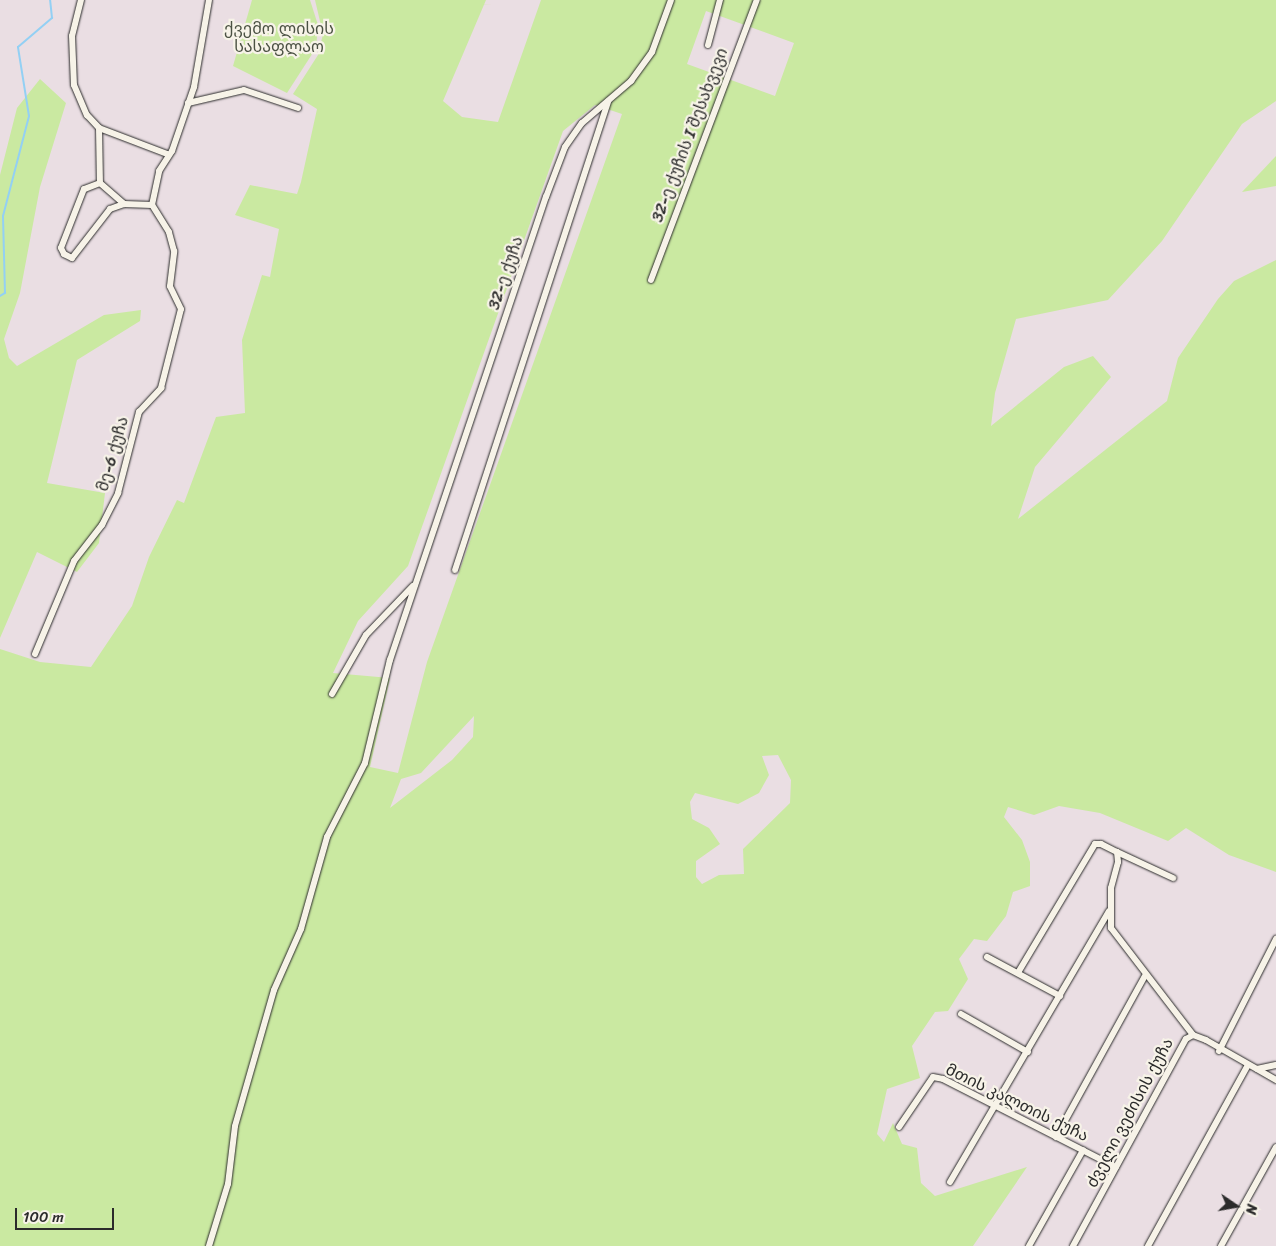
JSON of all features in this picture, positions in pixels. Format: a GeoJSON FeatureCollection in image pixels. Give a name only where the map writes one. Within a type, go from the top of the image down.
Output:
{"type":"FeatureCollection","features":[{"type":"Feature","properties":{"kind":"street"},"geometry":{"type":"LineString","coordinates":[[81,0],[72,36],[74,85],[87,115],[99,128],[167,154]]}},
{"type":"Feature","properties":{"kind":"street"},"geometry":{"type":"LineString","coordinates":[[100,183],[84,189],[61,248],[64,254],[72,258],[110,209],[124,204],[152,205],[167,154],[188,103],[209,0]]}},
{"type":"Feature","properties":{"kind":"street","name":"32-ე ქუჩა"},"geometry":{"type":"LineString","coordinates":[[209,1246],[228,1184],[241,1102],[274,990],[301,929],[328,837],[365,763],[390,660],[565,147],[582,123],[631,81],[652,52],[671,0]]}},
{"type":"Feature","properties":{"kind":"street"},"geometry":{"type":"LineString","coordinates":[[708,45],[720,0]]}},
{"type":"Feature","properties":{"kind":"street","name":"32-ე ქუჩის I შესახვევი"},"geometry":{"type":"LineString","coordinates":[[651,280],[757,0]]}},
{"type":"Feature","properties":{"kind":"street"},"geometry":{"type":"LineString","coordinates":[[188,103],[244,90],[298,108]]}},
{"type":"Feature","properties":{"kind":"street"},"geometry":{"type":"LineString","coordinates":[[454,570],[608,100]]}},
{"type":"Feature","properties":{"kind":"street"},"geometry":{"type":"LineString","coordinates":[[99,128],[100,183],[124,204]]}},
{"type":"Feature","properties":{"kind":"street","name":"მე-6 ქუჩა"},"geometry":{"type":"LineString","coordinates":[[35,654],[74,561],[102,525],[118,493],[133,426],[148,398],[160,388],[174,336],[181,309],[170,286],[174,251],[169,232],[152,205]]}},
{"type":"Feature","properties":{"kind":"street"},"geometry":{"type":"LineString","coordinates":[[332,694],[366,635],[416,583]]}},
{"type":"Feature","properties":{"kind":"street"},"geometry":{"type":"LineString","coordinates":[[1019,972],[1095,844],[1117,852],[1172,878]]}},
{"type":"Feature","properties":{"kind":"street"},"geometry":{"type":"LineString","coordinates":[[1117,852],[1110,910],[1111,928],[1145,976],[1193,1035]]}},
{"type":"Feature","properties":{"kind":"street"},"geometry":{"type":"LineString","coordinates":[[950,1182],[996,1107],[1110,910]]}},
{"type":"Feature","properties":{"kind":"street"},"geometry":{"type":"LineString","coordinates":[[1218,1051],[1276,939]]}},
{"type":"Feature","properties":{"kind":"street"},"geometry":{"type":"LineString","coordinates":[[988,957],[1019,972],[1060,996]]}},
{"type":"Feature","properties":{"kind":"street"},"geometry":{"type":"LineString","coordinates":[[1056,1137],[1145,976]]}},
{"type":"Feature","properties":{"kind":"street"},"geometry":{"type":"LineString","coordinates":[[960,1014],[1028,1052]]}},
{"type":"Feature","properties":{"kind":"street","name":"ძველი ვეძისის ქუჩა"},"geometry":{"type":"LineString","coordinates":[[1073,1246],[1179,1048],[1193,1035],[1247,1067],[1257,1069],[1276,1080]]}},
{"type":"Feature","properties":{"kind":"street","name":"ძველი ვეძისის ქუჩა"},"geometry":{"type":"LineString","coordinates":[[1257,1069],[1276,1065]]}},
{"type":"Feature","properties":{"kind":"street"},"geometry":{"type":"LineString","coordinates":[[1148,1246],[1247,1067]]}},
{"type":"Feature","properties":{"kind":"street","name":"მთის კალთის ქუჩა"},"geometry":{"type":"LineString","coordinates":[[899,1126],[933,1077],[1116,1168]]}},
{"type":"Feature","properties":{"kind":"street"},"geometry":{"type":"LineString","coordinates":[[1221,1246],[1276,1147]]}},
{"type":"Feature","properties":{"kind":"street"},"geometry":{"type":"LineString","coordinates":[[1029,1246],[1083,1150]]}},
{"type":"Feature","properties":{"kind":"green space","name":"ქვემო ლისის სასაფლაო"},"geometry":{"type":"Polygon","coordinates":[[[252,0],[310,0],[318,25],[316,48],[287,93],[233,66],[252,0]]]}},
{"type":"Feature","properties":{"kind":"green space"},"geometry":{"type":"Polygon","coordinates":[[[315,0],[486,0],[443,101],[462,117],[498,122],[541,0],[1276,0],[1276,101],[1242,124],[1162,241],[1108,300],[1016,319],[995,393],[991,426],[1064,367],[1093,356],[1111,377],[1035,467],[1018,519],[1167,401],[1178,358],[1218,299],[1234,281],[1276,260],[1276,872],[1229,855],[1186,828],[1168,841],[1100,813],[1059,806],[1034,815],[1008,807],[1004,817],[1022,840],[1030,862],[1030,886],[1013,892],[1006,916],[987,941],[974,939],[959,959],[968,979],[948,1011],[935,1012],[912,1046],[920,1078],[887,1089],[877,1134],[884,1142],[893,1123],[902,1144],[917,1148],[921,1183],[935,1196],[1027,1167],[973,1246],[0,1246],[0,649],[40,662],[91,667],[132,606],[149,557],[177,500],[184,503],[216,417],[245,413],[242,340],[262,275],[270,277],[279,229],[235,215],[250,185],[297,194],[317,109],[293,94],[318,55],[323,34],[315,0]],[[706,11],[687,64],[775,96],[794,43],[706,11]],[[595,105],[563,131],[408,566],[358,621],[333,673],[390,678],[370,767],[398,773],[427,662],[622,114],[595,105]],[[474,716],[421,773],[401,779],[390,808],[452,760],[473,737],[474,716]],[[778,755],[762,756],[769,775],[759,793],[738,804],[695,793],[690,802],[692,819],[709,828],[720,844],[696,861],[696,877],[702,884],[719,875],[744,874],[743,849],[790,803],[791,780],[778,755]]]}},
{"type":"Feature","properties":{"kind":"green space"},"geometry":{"type":"Polygon","coordinates":[[[40,79],[66,103],[40,187],[20,293],[4,339],[9,358],[17,366],[104,315],[141,310],[140,321],[77,360],[47,483],[105,493],[99,543],[77,572],[37,552],[0,638],[0,175],[17,108],[40,79]]]}},
{"type":"Feature","properties":{"kind":"green space"},"geometry":{"type":"Polygon","coordinates":[[[1276,156],[1276,186],[1242,192],[1276,156]]]}},
{"type":"Feature","properties":{"kind":"waterway"},"geometry":{"type":"LineString","coordinates":[[0,296],[5,293],[3,216],[29,116],[18,47],[52,18],[50,0]]}}]}
